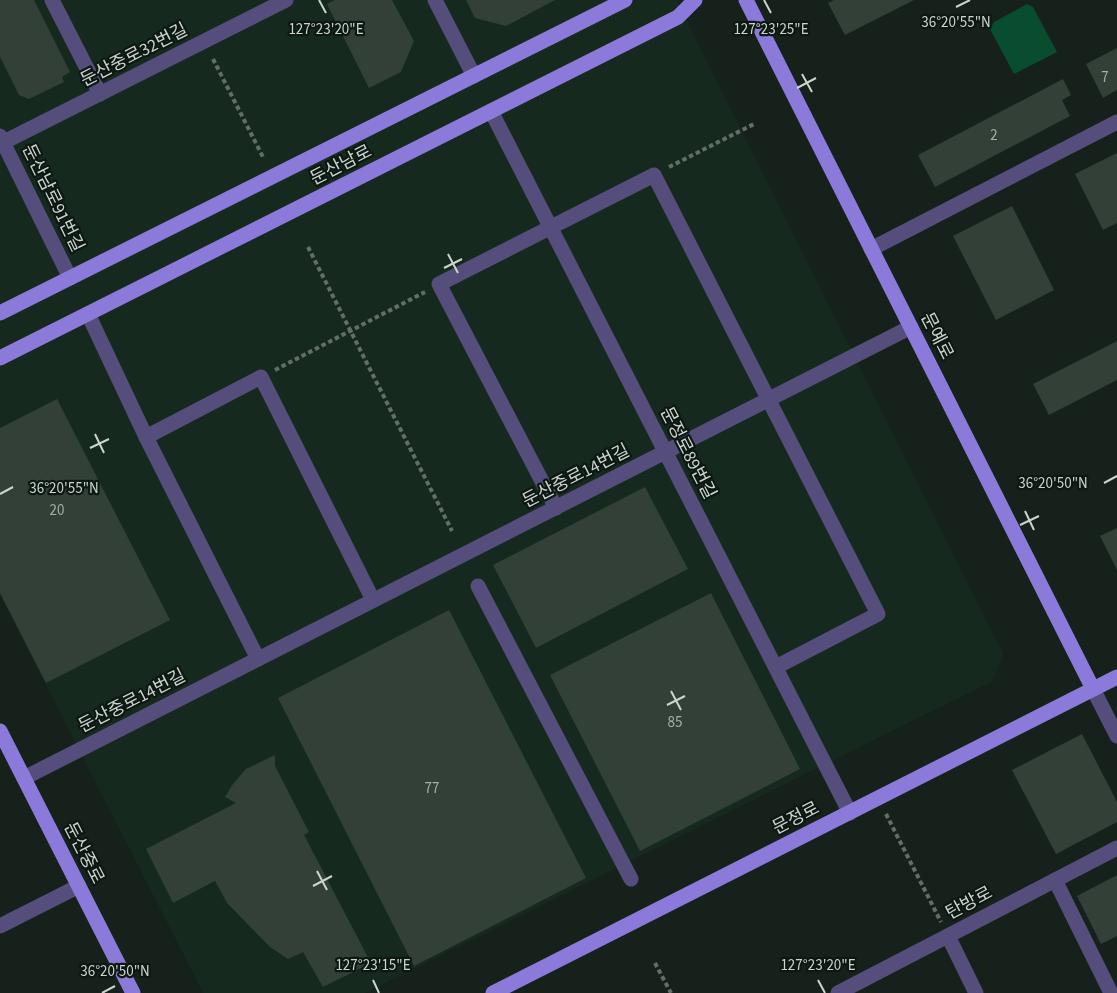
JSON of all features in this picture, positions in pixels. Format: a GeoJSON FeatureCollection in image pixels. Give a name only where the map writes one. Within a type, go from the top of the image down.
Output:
{"type":"FeatureCollection","features":[{"type":"Feature","properties":{"kind":"main road","name":"둔산남로"},"geometry":{"type":"LineString","coordinates":[[0,313],[625,0]]}},
{"type":"Feature","properties":{"kind":"main road","name":"둔산남로"},"geometry":{"type":"LineString","coordinates":[[0,358],[678,17],[695,0]]}},
{"type":"Feature","properties":{"kind":"main road","name":"문예로"},"geometry":{"type":"LineString","coordinates":[[746,0],[1093,689]]}},
{"type":"Feature","properties":{"kind":"main road","name":"문정로"},"geometry":{"type":"LineString","coordinates":[[494,993],[1117,677]]}},
{"type":"Feature","properties":{"kind":"main road","name":"둔산중로"},"geometry":{"type":"LineString","coordinates":[[0,731],[133,993]]}},
{"type":"Feature","properties":{"kind":"street"},"geometry":{"type":"LineString","coordinates":[[52,0],[100,94]]}},
{"type":"Feature","properties":{"kind":"street","name":"둔산중로32번길"},"geometry":{"type":"LineString","coordinates":[[1,141],[286,0]]}},
{"type":"Feature","properties":{"kind":"street"},"geometry":{"type":"LineString","coordinates":[[435,0],[474,76]]}},
{"type":"Feature","properties":{"kind":"street","name":"문정로89번길"},"geometry":{"type":"LineString","coordinates":[[490,111],[850,813]]}},
{"type":"Feature","properties":{"kind":"street"},"geometry":{"type":"LineString","coordinates":[[871,249],[1117,122]]}},
{"type":"Feature","properties":{"kind":"street","name":"둔산남로91번길"},"geometry":{"type":"LineString","coordinates":[[1,141],[70,278]]}},
{"type":"Feature","properties":{"kind":"street"},"geometry":{"type":"LineString","coordinates":[[556,508],[439,284],[654,175],[878,614],[776,667]]}},
{"type":"Feature","properties":{"kind":"street"},"geometry":{"type":"LineString","coordinates":[[88,314],[146,437],[258,659]]}},
{"type":"Feature","properties":{"kind":"street","name":"둔산중로14번길"},"geometry":{"type":"LineString","coordinates":[[24,778],[911,327]]}},
{"type":"Feature","properties":{"kind":"street"},"geometry":{"type":"LineString","coordinates":[[146,437],[261,377],[373,600]]}},
{"type":"Feature","properties":{"kind":"street"},"geometry":{"type":"LineString","coordinates":[[478,586],[631,879]]}},
{"type":"Feature","properties":{"kind":"street"},"geometry":{"type":"LineString","coordinates":[[1093,689],[1117,736]]}},
{"type":"Feature","properties":{"kind":"street","name":"탄방로"},"geometry":{"type":"LineString","coordinates":[[838,993],[1117,848]]}},
{"type":"Feature","properties":{"kind":"street"},"geometry":{"type":"LineString","coordinates":[[1055,880],[1111,993]]}},
{"type":"Feature","properties":{"kind":"street"},"geometry":{"type":"LineString","coordinates":[[0,926],[79,886]]}},
{"type":"Feature","properties":{"kind":"street"},"geometry":{"type":"LineString","coordinates":[[948,936],[976,993]]}},
{"type":"Feature","properties":{"kind":"path"},"geometry":{"type":"LineString","coordinates":[[213,59],[264,159]]}},
{"type":"Feature","properties":{"kind":"path"},"geometry":{"type":"LineString","coordinates":[[654,175],[754,124]]}},
{"type":"Feature","properties":{"kind":"path"},"geometry":{"type":"LineString","coordinates":[[309,247],[452,531]]}},
{"type":"Feature","properties":{"kind":"path"},"geometry":{"type":"LineString","coordinates":[[261,377],[439,284]]}},
{"type":"Feature","properties":{"kind":"path"},"geometry":{"type":"LineString","coordinates":[[878,798],[948,936]]}},
{"type":"Feature","properties":{"kind":"path"},"geometry":{"type":"LineString","coordinates":[[656,963],[671,993]]}},
{"type":"Feature","properties":{"kind":"shaded area"},"geometry":{"type":"Polygon","coordinates":[[[0,0],[677,0],[1003,653],[993,681],[365,993],[203,993],[0,595],[0,0]]]}},
{"type":"Feature","properties":{"kind":"green space"},"geometry":{"type":"Polygon","coordinates":[[[1027,4],[1033,7],[1057,52],[1014,74],[990,29],[994,22],[1027,4]]]}},
{"type":"Feature","properties":{"kind":"building"},"geometry":{"type":"Polygon","coordinates":[[[0,0],[34,0],[70,72],[62,77],[64,82],[29,99],[19,95],[0,57],[0,0]]]}},
{"type":"Feature","properties":{"kind":"building"},"geometry":{"type":"Polygon","coordinates":[[[335,0],[392,0],[414,41],[401,72],[369,88],[327,4],[335,0]]]}},
{"type":"Feature","properties":{"kind":"building"},"geometry":{"type":"Polygon","coordinates":[[[466,0],[555,0],[506,26],[475,18],[466,0]]]}},
{"type":"Feature","properties":{"kind":"building"},"geometry":{"type":"Polygon","coordinates":[[[834,0],[914,0],[845,35],[828,3],[834,0]]]}},
{"type":"Feature","properties":{"kind":"building"},"geometry":{"type":"Polygon","coordinates":[[[1117,48],[1117,90],[1103,98],[1086,64],[1117,48]]]}},
{"type":"Feature","properties":{"kind":"building"},"geometry":{"type":"Polygon","coordinates":[[[1063,79],[1071,95],[1062,100],[1070,116],[935,187],[918,155],[1063,79]]]}},
{"type":"Feature","properties":{"kind":"building"},"geometry":{"type":"Polygon","coordinates":[[[1117,153],[1117,223],[1103,230],[1075,174],[1117,153]]]}},
{"type":"Feature","properties":{"kind":"building"},"geometry":{"type":"Polygon","coordinates":[[[1012,206],[1054,290],[996,320],[953,236],[1012,206]]]}},
{"type":"Feature","properties":{"kind":"building"},"geometry":{"type":"Polygon","coordinates":[[[1117,341],[1117,380],[1049,415],[1033,384],[1117,341]]]}},
{"type":"Feature","properties":{"kind":"building"},"geometry":{"type":"Polygon","coordinates":[[[57,399],[170,620],[46,683],[0,593],[0,428],[57,399]]]}},
{"type":"Feature","properties":{"kind":"building"},"geometry":{"type":"Polygon","coordinates":[[[645,487],[688,569],[536,648],[493,565],[645,487]]]}},
{"type":"Feature","properties":{"kind":"building"},"geometry":{"type":"Polygon","coordinates":[[[1117,528],[1117,570],[1100,536],[1117,528]]]}},
{"type":"Feature","properties":{"kind":"building"},"geometry":{"type":"Polygon","coordinates":[[[711,593],[800,769],[640,851],[550,675],[711,593]]]}},
{"type":"Feature","properties":{"kind":"building"},"geometry":{"type":"Polygon","coordinates":[[[449,610],[586,878],[414,966],[278,698],[449,610]]]}},
{"type":"Feature","properties":{"kind":"building"},"geometry":{"type":"Polygon","coordinates":[[[1082,734],[1117,802],[1117,822],[1056,854],[1012,770],[1082,734]]]}},
{"type":"Feature","properties":{"kind":"building"},"geometry":{"type":"Polygon","coordinates":[[[275,755],[275,766],[309,832],[304,835],[371,963],[323,987],[303,952],[288,959],[270,947],[227,903],[215,881],[173,903],[146,849],[236,803],[225,797],[233,784],[246,769],[275,755]]]}},
{"type":"Feature","properties":{"kind":"building"},"geometry":{"type":"Polygon","coordinates":[[[1117,875],[1117,936],[1101,944],[1077,896],[1117,875]]]}}]}
